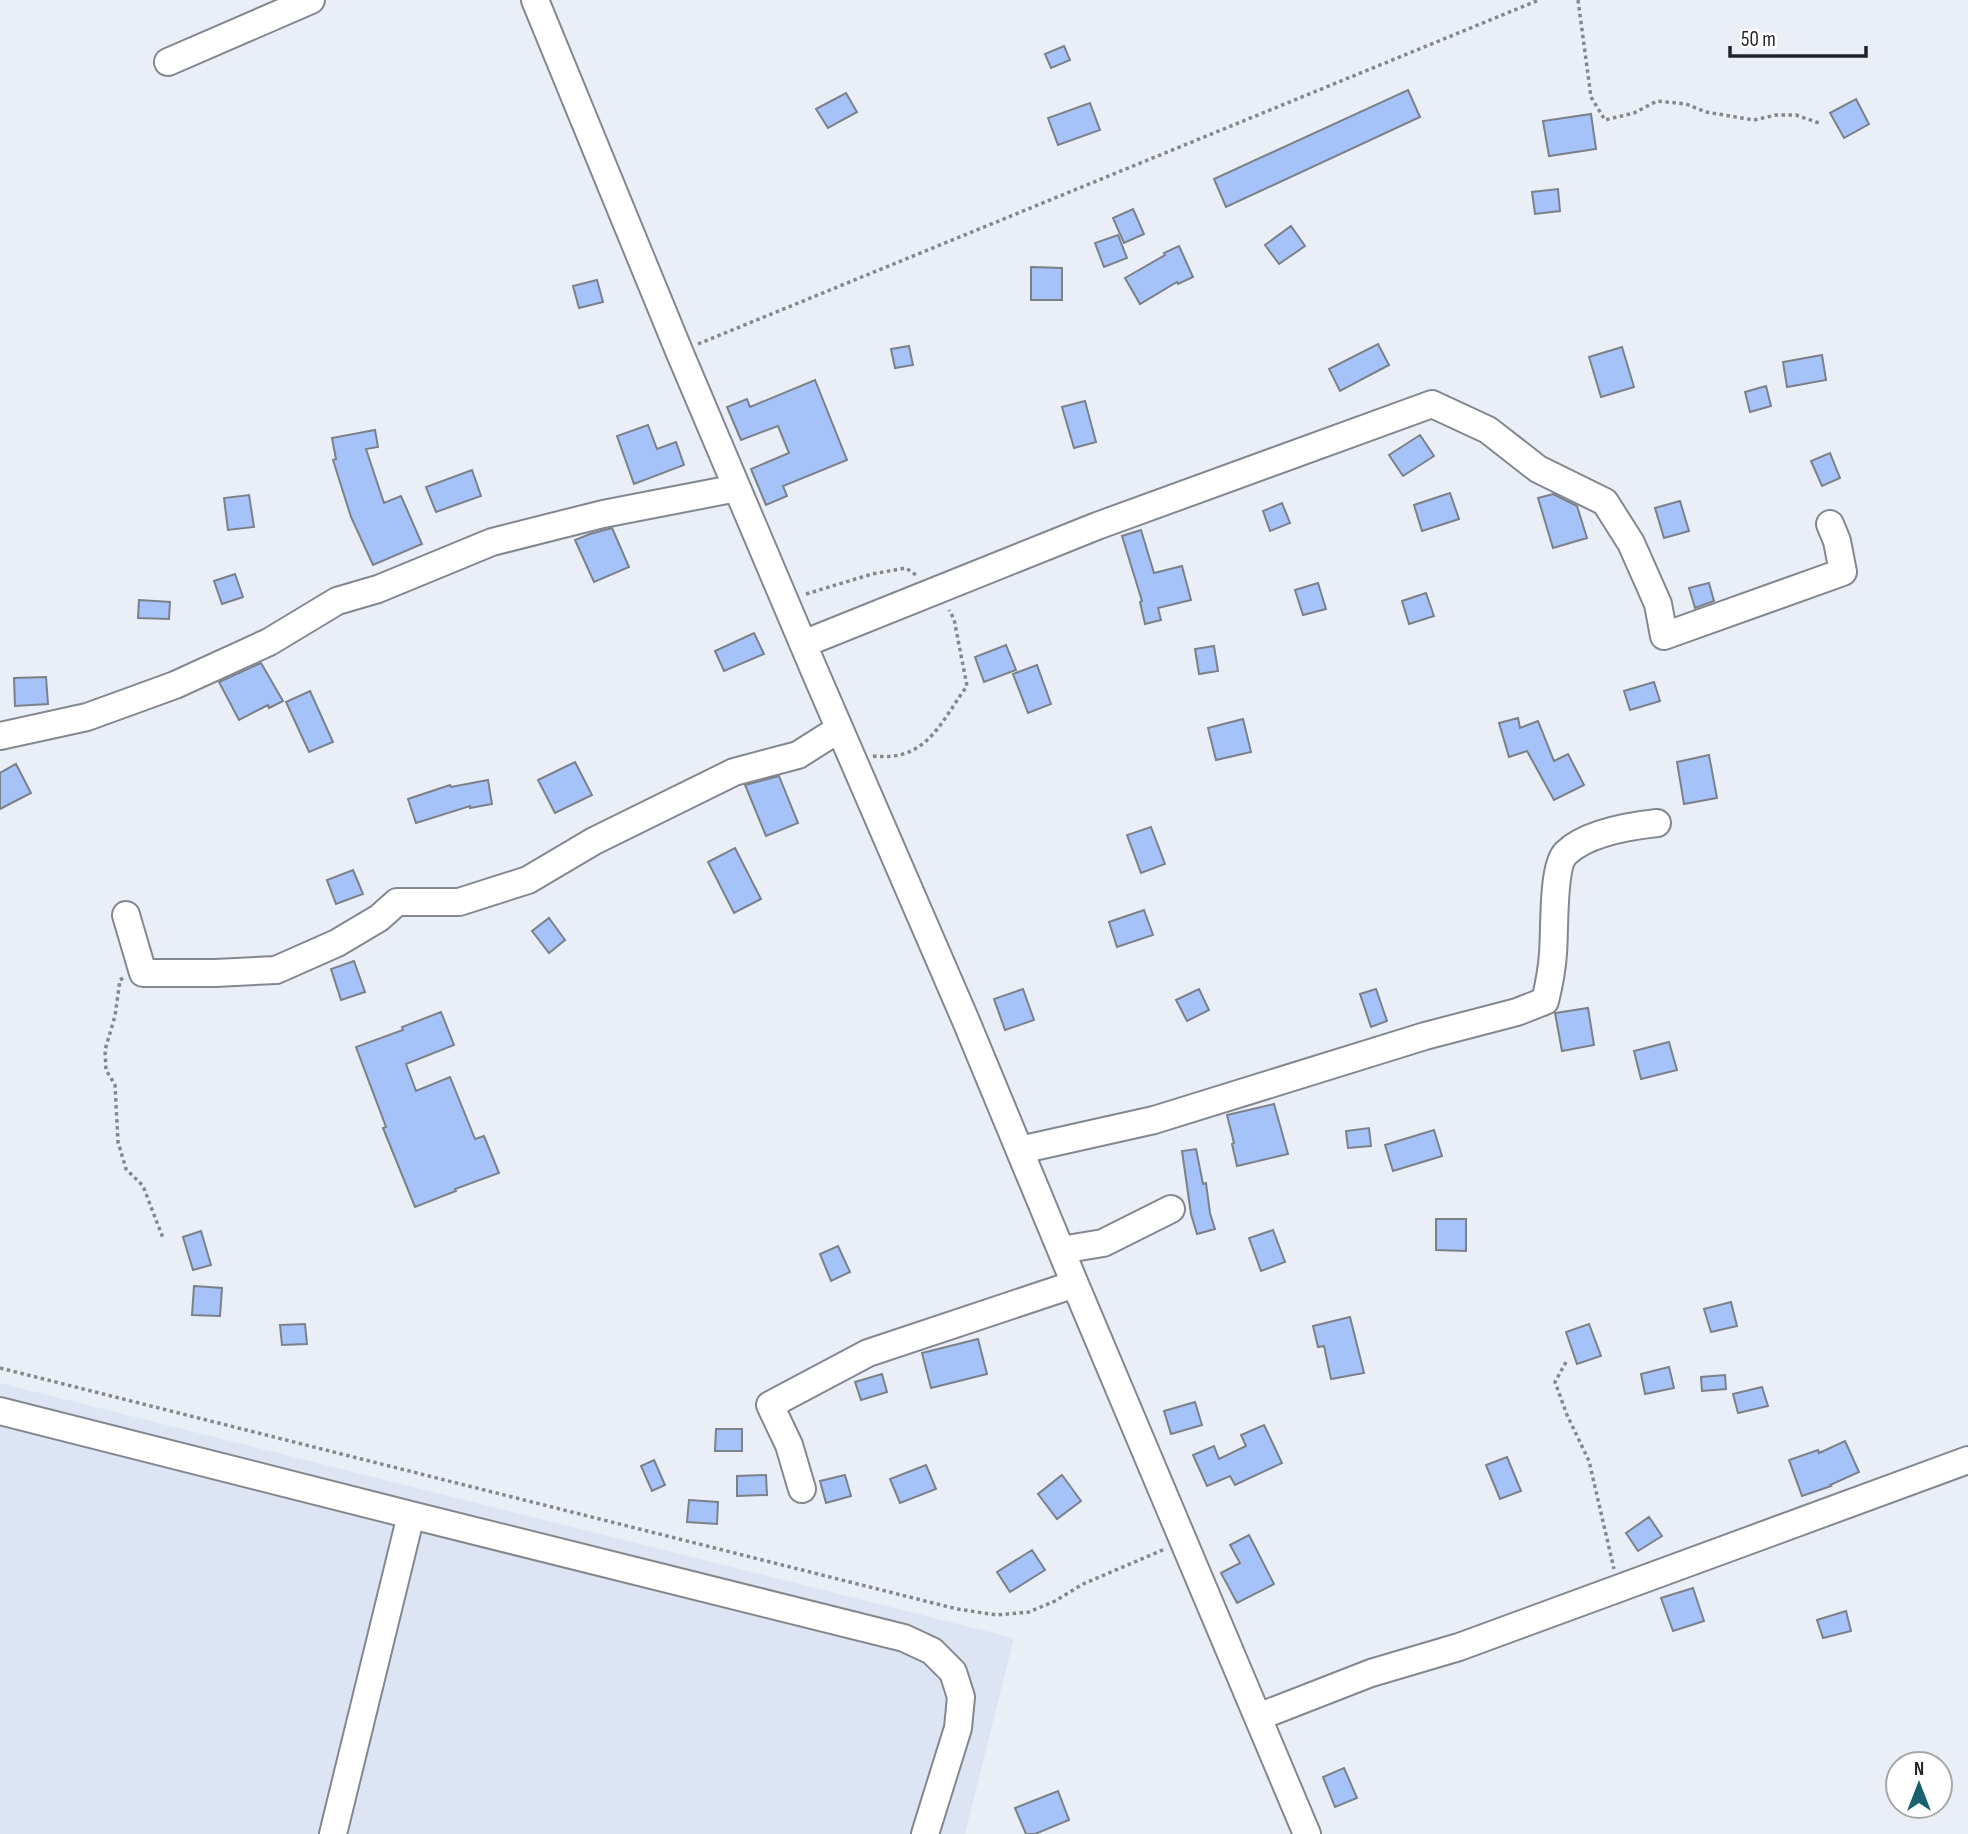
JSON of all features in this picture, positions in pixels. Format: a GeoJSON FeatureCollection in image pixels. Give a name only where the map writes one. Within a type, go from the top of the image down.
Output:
{"type":"FeatureCollection","features":[{"type":"Feature","properties":{"kind":"street"},"geometry":{"type":"LineString","coordinates":[[168,62],[311,0]]}},
{"type":"Feature","properties":{"kind":"street"},"geometry":{"type":"LineString","coordinates":[[535,0],[679,352],[839,729],[967,1021],[1307,1834]]}},
{"type":"Feature","properties":{"kind":"street"},"geometry":{"type":"LineString","coordinates":[[803,644],[1097,526],[1432,404],[1488,429],[1538,469],[1605,502],[1631,543],[1658,604],[1664,636],[1843,572],[1837,541],[1830,524]]}},
{"type":"Feature","properties":{"kind":"street"},"geometry":{"type":"LineString","coordinates":[[0,736],[87,717],[175,685],[270,642],[337,601],[378,589],[492,542],[603,514],[737,488]]}},
{"type":"Feature","properties":{"kind":"street"},"geometry":{"type":"LineString","coordinates":[[126,915],[143,973],[276,970],[337,943],[379,918],[397,902],[458,902],[528,880],[594,841],[734,772],[798,755],[839,729]]}},
{"type":"Feature","properties":{"kind":"street"},"geometry":{"type":"LineString","coordinates":[[1020,1150],[1154,1120],[1425,1036],[1517,1012],[1545,1001],[1550,979],[1558,871],[1564,854],[1600,835],[1629,827],[1657,824]]}},
{"type":"Feature","properties":{"kind":"street"},"geometry":{"type":"LineString","coordinates":[[1061,1250],[1103,1243],[1171,1209]]}},
{"type":"Feature","properties":{"kind":"street"},"geometry":{"type":"LineString","coordinates":[[802,1489],[789,1445],[770,1405],[868,1353],[1075,1284]]}},
{"type":"Feature","properties":{"kind":"street"},"geometry":{"type":"LineString","coordinates":[[0,1411],[904,1638],[932,1651],[953,1672],[961,1697],[958,1728],[925,1834]]}},
{"type":"Feature","properties":{"kind":"street"},"geometry":{"type":"LineString","coordinates":[[1258,1717],[1371,1673],[1459,1647],[1968,1460]]}},
{"type":"Feature","properties":{"kind":"street"},"geometry":{"type":"LineString","coordinates":[[333,1834],[411,1515]]}},
{"type":"Feature","properties":{"kind":"path"},"geometry":{"type":"LineString","coordinates":[[679,352],[1539,0]]}},
{"type":"Feature","properties":{"kind":"path"},"geometry":{"type":"LineString","coordinates":[[1578,0],[1591,97],[1605,120],[1634,113],[1657,101],[1685,104],[1706,112],[1754,120],[1776,115],[1796,115],[1819,123]]}},
{"type":"Feature","properties":{"kind":"path"},"geometry":{"type":"LineString","coordinates":[[784,600],[872,574],[906,568],[938,589],[954,619],[967,686],[934,736],[910,752],[890,758],[850,754]]}},
{"type":"Feature","properties":{"kind":"path"},"geometry":{"type":"LineString","coordinates":[[140,962],[120,980],[115,1016],[105,1050],[106,1070],[115,1085],[118,1142],[126,1169],[143,1186],[163,1238]]}},
{"type":"Feature","properties":{"kind":"path"},"geometry":{"type":"LineString","coordinates":[[1566,1362],[1555,1382],[1589,1461],[1619,1588]]}},
{"type":"Feature","properties":{"kind":"path"},"geometry":{"type":"LineString","coordinates":[[0,1368],[957,1609],[997,1615],[1029,1612],[1124,1566],[1184,1542]]}},
{"type":"Feature","properties":{"kind":"shaded area"},"geometry":{"type":"Polygon","coordinates":[[[0,1383],[1014,1638],[965,1834],[0,1834],[0,1383]]]}},
{"type":"Feature","properties":{"kind":"building"},"geometry":{"type":"Polygon","coordinates":[[[1064,46],[1070,60],[1051,68],[1045,54],[1064,46]]]}},
{"type":"Feature","properties":{"kind":"building"},"geometry":{"type":"Polygon","coordinates":[[[1408,90],[1420,117],[1226,207],[1214,179],[1408,90]]]}},
{"type":"Feature","properties":{"kind":"building"},"geometry":{"type":"Polygon","coordinates":[[[846,93],[857,112],[828,128],[816,109],[846,93]]]}},
{"type":"Feature","properties":{"kind":"building"},"geometry":{"type":"Polygon","coordinates":[[[1856,99],[1869,124],[1844,138],[1830,113],[1856,99]]]}},
{"type":"Feature","properties":{"kind":"building"},"geometry":{"type":"Polygon","coordinates":[[[1090,103],[1100,130],[1058,145],[1048,118],[1090,103]]]}},
{"type":"Feature","properties":{"kind":"building"},"geometry":{"type":"Polygon","coordinates":[[[1591,114],[1596,149],[1549,156],[1543,121],[1591,114]]]}},
{"type":"Feature","properties":{"kind":"building"},"geometry":{"type":"Polygon","coordinates":[[[1558,189],[1560,211],[1535,214],[1532,192],[1558,189]]]}},
{"type":"Feature","properties":{"kind":"building"},"geometry":{"type":"Polygon","coordinates":[[[1133,209],[1144,234],[1124,243],[1113,218],[1133,209]]]}},
{"type":"Feature","properties":{"kind":"building"},"geometry":{"type":"Polygon","coordinates":[[[1291,226],[1305,246],[1279,264],[1265,245],[1291,226]]]}},
{"type":"Feature","properties":{"kind":"building"},"geometry":{"type":"Polygon","coordinates":[[[1118,235],[1127,258],[1104,267],[1095,243],[1118,235]]]}},
{"type":"Feature","properties":{"kind":"building"},"geometry":{"type":"Polygon","coordinates":[[[1179,246],[1193,277],[1178,284],[1177,282],[1140,304],[1125,278],[1179,246]]]}},
{"type":"Feature","properties":{"kind":"building"},"geometry":{"type":"Polygon","coordinates":[[[1031,267],[1062,268],[1062,300],[1031,300],[1031,267]]]}},
{"type":"Feature","properties":{"kind":"building"},"geometry":{"type":"Polygon","coordinates":[[[597,280],[603,302],[579,308],[573,286],[597,280]]]}},
{"type":"Feature","properties":{"kind":"building"},"geometry":{"type":"Polygon","coordinates":[[[1378,344],[1389,365],[1340,391],[1329,369],[1378,344]]]}},
{"type":"Feature","properties":{"kind":"building"},"geometry":{"type":"Polygon","coordinates":[[[909,346],[913,365],[895,368],[891,349],[909,346]]]}},
{"type":"Feature","properties":{"kind":"building"},"geometry":{"type":"Polygon","coordinates":[[[1622,347],[1634,387],[1601,397],[1589,357],[1622,347]]]}},
{"type":"Feature","properties":{"kind":"building"},"geometry":{"type":"Polygon","coordinates":[[[1822,355],[1826,380],[1787,387],[1783,362],[1822,355]]]}},
{"type":"Feature","properties":{"kind":"building"},"geometry":{"type":"Polygon","coordinates":[[[815,380],[847,460],[783,486],[787,496],[766,505],[751,469],[789,453],[778,426],[741,440],[727,407],[747,399],[750,407],[815,380]]]}},
{"type":"Feature","properties":{"kind":"building"},"geometry":{"type":"Polygon","coordinates":[[[1766,386],[1771,406],[1750,412],[1745,392],[1766,386]]]}},
{"type":"Feature","properties":{"kind":"building"},"geometry":{"type":"Polygon","coordinates":[[[1085,401],[1096,442],[1074,448],[1062,407],[1085,401]]]}},
{"type":"Feature","properties":{"kind":"building"},"geometry":{"type":"Polygon","coordinates":[[[648,425],[657,449],[676,442],[684,465],[634,484],[617,436],[648,425]]]}},
{"type":"Feature","properties":{"kind":"building"},"geometry":{"type":"Polygon","coordinates":[[[375,430],[378,447],[366,449],[384,503],[401,496],[422,544],[373,565],[351,517],[333,460],[336,459],[332,438],[375,430]]]}},
{"type":"Feature","properties":{"kind":"building"},"geometry":{"type":"Polygon","coordinates":[[[1420,435],[1434,456],[1403,476],[1389,455],[1420,435]]]}},
{"type":"Feature","properties":{"kind":"building"},"geometry":{"type":"Polygon","coordinates":[[[1830,453],[1840,478],[1822,486],[1811,461],[1830,453]]]}},
{"type":"Feature","properties":{"kind":"building"},"geometry":{"type":"Polygon","coordinates":[[[472,470],[481,496],[436,512],[426,487],[472,470]]]}},
{"type":"Feature","properties":{"kind":"building"},"geometry":{"type":"Polygon","coordinates":[[[1450,493],[1459,519],[1422,531],[1414,505],[1450,493]]]}},
{"type":"Feature","properties":{"kind":"building"},"geometry":{"type":"Polygon","coordinates":[[[1553,494],[1577,506],[1587,538],[1553,548],[1538,498],[1553,494]]]}},
{"type":"Feature","properties":{"kind":"building"},"geometry":{"type":"Polygon","coordinates":[[[249,495],[254,527],[228,530],[224,498],[249,495]]]}},
{"type":"Feature","properties":{"kind":"building"},"geometry":{"type":"Polygon","coordinates":[[[1680,501],[1689,531],[1664,538],[1655,508],[1680,501]]]}},
{"type":"Feature","properties":{"kind":"building"},"geometry":{"type":"Polygon","coordinates":[[[1282,503],[1290,523],[1270,531],[1263,511],[1282,503]]]}},
{"type":"Feature","properties":{"kind":"building"},"geometry":{"type":"Polygon","coordinates":[[[612,528],[629,567],[594,582],[575,540],[612,528]]]}},
{"type":"Feature","properties":{"kind":"building"},"geometry":{"type":"Polygon","coordinates":[[[1141,530],[1154,573],[1182,566],[1191,600],[1158,608],[1161,620],[1145,624],[1140,602],[1142,601],[1122,536],[1141,530]]]}},
{"type":"Feature","properties":{"kind":"building"},"geometry":{"type":"Polygon","coordinates":[[[235,574],[243,597],[222,604],[214,581],[235,574]]]}},
{"type":"Feature","properties":{"kind":"building"},"geometry":{"type":"Polygon","coordinates":[[[1318,583],[1326,609],[1303,615],[1295,590],[1318,583]]]}},
{"type":"Feature","properties":{"kind":"building"},"geometry":{"type":"Polygon","coordinates":[[[1709,583],[1714,601],[1695,608],[1689,588],[1709,583]]]}},
{"type":"Feature","properties":{"kind":"building"},"geometry":{"type":"Polygon","coordinates":[[[1426,593],[1434,616],[1409,624],[1402,601],[1426,593]]]}},
{"type":"Feature","properties":{"kind":"building"},"geometry":{"type":"Polygon","coordinates":[[[139,600],[170,602],[169,619],[138,618],[139,600]]]}},
{"type":"Feature","properties":{"kind":"building"},"geometry":{"type":"Polygon","coordinates":[[[754,633],[764,654],[724,671],[715,651],[754,633]]]}},
{"type":"Feature","properties":{"kind":"building"},"geometry":{"type":"Polygon","coordinates":[[[1006,645],[1016,670],[984,682],[975,657],[1006,645]]]}},
{"type":"Feature","properties":{"kind":"building"},"geometry":{"type":"Polygon","coordinates":[[[1214,646],[1218,671],[1199,674],[1195,649],[1214,646]]]}},
{"type":"Feature","properties":{"kind":"building"},"geometry":{"type":"Polygon","coordinates":[[[261,663],[283,701],[269,708],[268,705],[239,720],[219,682],[261,663]]]}},
{"type":"Feature","properties":{"kind":"building"},"geometry":{"type":"Polygon","coordinates":[[[1037,665],[1051,704],[1028,713],[1013,674],[1037,665]]]}},
{"type":"Feature","properties":{"kind":"building"},"geometry":{"type":"Polygon","coordinates":[[[46,677],[48,704],[15,706],[14,678],[46,677]]]}},
{"type":"Feature","properties":{"kind":"building"},"geometry":{"type":"Polygon","coordinates":[[[1654,682],[1660,701],[1630,710],[1624,691],[1654,682]]]}},
{"type":"Feature","properties":{"kind":"building"},"geometry":{"type":"Polygon","coordinates":[[[310,691],[333,742],[309,752],[286,702],[310,691]]]}},
{"type":"Feature","properties":{"kind":"building"},"geometry":{"type":"Polygon","coordinates":[[[1518,718],[1520,728],[1538,721],[1554,761],[1568,754],[1584,785],[1554,800],[1527,751],[1509,757],[1499,723],[1518,718]]]}},
{"type":"Feature","properties":{"kind":"building"},"geometry":{"type":"Polygon","coordinates":[[[1243,719],[1251,752],[1216,760],[1208,728],[1243,719]]]}},
{"type":"Feature","properties":{"kind":"building"},"geometry":{"type":"Polygon","coordinates":[[[1709,755],[1717,798],[1684,804],[1677,762],[1709,755]]]}},
{"type":"Feature","properties":{"kind":"building"},"geometry":{"type":"Polygon","coordinates":[[[575,762],[592,795],[555,813],[538,780],[575,762]]]}},
{"type":"Feature","properties":{"kind":"building"},"geometry":{"type":"Polygon","coordinates":[[[16,764],[31,793],[0,809],[0,773],[16,764]]]}},
{"type":"Feature","properties":{"kind":"building"},"geometry":{"type":"Polygon","coordinates":[[[779,776],[798,823],[766,836],[745,785],[779,776]]]}},
{"type":"Feature","properties":{"kind":"building"},"geometry":{"type":"Polygon","coordinates":[[[488,780],[492,804],[470,806],[416,823],[408,799],[450,785],[451,787],[488,780]]]}},
{"type":"Feature","properties":{"kind":"building"},"geometry":{"type":"Polygon","coordinates":[[[1151,827],[1165,864],[1141,873],[1127,835],[1151,827]]]}},
{"type":"Feature","properties":{"kind":"building"},"geometry":{"type":"Polygon","coordinates":[[[735,848],[761,899],[734,913],[708,862],[735,848]]]}},
{"type":"Feature","properties":{"kind":"building"},"geometry":{"type":"Polygon","coordinates":[[[353,870],[363,894],[336,904],[327,880],[353,870]]]}},
{"type":"Feature","properties":{"kind":"building"},"geometry":{"type":"Polygon","coordinates":[[[1144,910],[1153,935],[1117,947],[1109,922],[1144,910]]]}},
{"type":"Feature","properties":{"kind":"building"},"geometry":{"type":"Polygon","coordinates":[[[549,918],[565,940],[549,953],[532,931],[549,918]]]}},
{"type":"Feature","properties":{"kind":"building"},"geometry":{"type":"Polygon","coordinates":[[[354,961],[365,992],[341,1000],[331,969],[354,961]]]}},
{"type":"Feature","properties":{"kind":"building"},"geometry":{"type":"Polygon","coordinates":[[[1023,989],[1034,1020],[1005,1030],[994,999],[1023,989]]]}},
{"type":"Feature","properties":{"kind":"building"},"geometry":{"type":"Polygon","coordinates":[[[1199,989],[1209,1010],[1187,1021],[1176,1000],[1199,989]]]}},
{"type":"Feature","properties":{"kind":"building"},"geometry":{"type":"Polygon","coordinates":[[[1376,989],[1387,1021],[1371,1027],[1360,994],[1376,989]]]}},
{"type":"Feature","properties":{"kind":"building"},"geometry":{"type":"Polygon","coordinates":[[[1588,1008],[1594,1045],[1562,1051],[1555,1013],[1588,1008]]]}},
{"type":"Feature","properties":{"kind":"building"},"geometry":{"type":"Polygon","coordinates":[[[441,1012],[454,1045],[406,1064],[416,1091],[450,1077],[475,1139],[484,1136],[499,1173],[415,1207],[383,1128],[386,1127],[356,1047],[403,1030],[402,1027],[441,1012]]]}},
{"type":"Feature","properties":{"kind":"building"},"geometry":{"type":"Polygon","coordinates":[[[1669,1042],[1677,1070],[1641,1079],[1634,1051],[1669,1042]]]}},
{"type":"Feature","properties":{"kind":"building"},"geometry":{"type":"Polygon","coordinates":[[[1274,1104],[1288,1154],[1237,1166],[1227,1115],[1274,1104]]]}},
{"type":"Feature","properties":{"kind":"building"},"geometry":{"type":"Polygon","coordinates":[[[1369,1128],[1371,1146],[1348,1148],[1346,1131],[1369,1128]]]}},
{"type":"Feature","properties":{"kind":"building"},"geometry":{"type":"Polygon","coordinates":[[[1434,1130],[1442,1156],[1393,1171],[1385,1145],[1434,1130]]]}},
{"type":"Feature","properties":{"kind":"building"},"geometry":{"type":"Polygon","coordinates":[[[1196,1149],[1215,1229],[1197,1234],[1191,1214],[1182,1151],[1196,1149]]]}},
{"type":"Feature","properties":{"kind":"building"},"geometry":{"type":"Polygon","coordinates":[[[1436,1219],[1466,1219],[1466,1251],[1436,1250],[1436,1219]]]}},
{"type":"Feature","properties":{"kind":"building"},"geometry":{"type":"Polygon","coordinates":[[[1273,1230],[1285,1262],[1261,1271],[1249,1238],[1273,1230]]]}},
{"type":"Feature","properties":{"kind":"building"},"geometry":{"type":"Polygon","coordinates":[[[201,1231],[211,1265],[193,1270],[183,1237],[201,1231]]]}},
{"type":"Feature","properties":{"kind":"building"},"geometry":{"type":"Polygon","coordinates":[[[838,1246],[850,1272],[831,1281],[820,1254],[838,1246]]]}},
{"type":"Feature","properties":{"kind":"building"},"geometry":{"type":"Polygon","coordinates":[[[194,1286],[222,1288],[220,1316],[192,1315],[194,1286]]]}},
{"type":"Feature","properties":{"kind":"building"},"geometry":{"type":"Polygon","coordinates":[[[1731,1302],[1737,1326],[1711,1332],[1704,1309],[1731,1302]]]}},
{"type":"Feature","properties":{"kind":"building"},"geometry":{"type":"Polygon","coordinates":[[[1350,1317],[1364,1373],[1331,1379],[1324,1346],[1318,1347],[1313,1326],[1350,1317]]]}},
{"type":"Feature","properties":{"kind":"building"},"geometry":{"type":"Polygon","coordinates":[[[305,1324],[307,1344],[282,1345],[280,1325],[305,1324]]]}},
{"type":"Feature","properties":{"kind":"building"},"geometry":{"type":"Polygon","coordinates":[[[1589,1324],[1601,1356],[1577,1364],[1566,1332],[1589,1324]]]}},
{"type":"Feature","properties":{"kind":"building"},"geometry":{"type":"Polygon","coordinates":[[[978,1339],[987,1374],[931,1388],[922,1353],[978,1339]]]}},
{"type":"Feature","properties":{"kind":"building"},"geometry":{"type":"Polygon","coordinates":[[[1669,1367],[1674,1388],[1645,1394],[1641,1374],[1669,1367]]]}},
{"type":"Feature","properties":{"kind":"building"},"geometry":{"type":"Polygon","coordinates":[[[882,1374],[887,1392],[861,1400],[855,1382],[882,1374]]]}},
{"type":"Feature","properties":{"kind":"building"},"geometry":{"type":"Polygon","coordinates":[[[1725,1375],[1726,1389],[1702,1391],[1701,1377],[1725,1375]]]}},
{"type":"Feature","properties":{"kind":"building"},"geometry":{"type":"Polygon","coordinates":[[[1762,1387],[1768,1406],[1738,1413],[1733,1394],[1762,1387]]]}},
{"type":"Feature","properties":{"kind":"building"},"geometry":{"type":"Polygon","coordinates":[[[1195,1402],[1202,1425],[1171,1434],[1164,1411],[1195,1402]]]}},
{"type":"Feature","properties":{"kind":"building"},"geometry":{"type":"Polygon","coordinates":[[[1264,1425],[1282,1463],[1235,1485],[1230,1476],[1207,1486],[1193,1455],[1214,1446],[1219,1459],[1246,1446],[1241,1435],[1264,1425]]]}},
{"type":"Feature","properties":{"kind":"building"},"geometry":{"type":"Polygon","coordinates":[[[716,1429],[742,1429],[742,1451],[715,1451],[716,1429]]]}},
{"type":"Feature","properties":{"kind":"building"},"geometry":{"type":"Polygon","coordinates":[[[1845,1441],[1859,1472],[1802,1496],[1789,1460],[1818,1450],[1819,1453],[1845,1441]]]}},
{"type":"Feature","properties":{"kind":"building"},"geometry":{"type":"Polygon","coordinates":[[[1507,1457],[1521,1491],[1500,1499],[1486,1465],[1507,1457]]]}},
{"type":"Feature","properties":{"kind":"building"},"geometry":{"type":"Polygon","coordinates":[[[654,1460],[665,1485],[652,1491],[641,1466],[654,1460]]]}},
{"type":"Feature","properties":{"kind":"building"},"geometry":{"type":"Polygon","coordinates":[[[926,1465],[936,1489],[900,1503],[890,1479],[926,1465]]]}},
{"type":"Feature","properties":{"kind":"building"},"geometry":{"type":"Polygon","coordinates":[[[766,1475],[767,1495],[737,1496],[737,1476],[766,1475]]]}},
{"type":"Feature","properties":{"kind":"building"},"geometry":{"type":"Polygon","coordinates":[[[845,1475],[851,1496],[826,1503],[820,1481],[845,1475]]]}},
{"type":"Feature","properties":{"kind":"building"},"geometry":{"type":"Polygon","coordinates":[[[1062,1475],[1081,1501],[1057,1519],[1038,1494],[1062,1475]]]}},
{"type":"Feature","properties":{"kind":"building"},"geometry":{"type":"Polygon","coordinates":[[[689,1500],[718,1502],[717,1524],[687,1522],[689,1500]]]}},
{"type":"Feature","properties":{"kind":"building"},"geometry":{"type":"Polygon","coordinates":[[[1649,1517],[1662,1536],[1638,1551],[1626,1533],[1649,1517]]]}},
{"type":"Feature","properties":{"kind":"building"},"geometry":{"type":"Polygon","coordinates":[[[1249,1535],[1274,1584],[1237,1603],[1221,1573],[1240,1563],[1230,1545],[1249,1535]]]}},
{"type":"Feature","properties":{"kind":"building"},"geometry":{"type":"Polygon","coordinates":[[[1032,1550],[1045,1570],[1010,1592],[997,1572],[1032,1550]]]}},
{"type":"Feature","properties":{"kind":"building"},"geometry":{"type":"Polygon","coordinates":[[[1693,1588],[1704,1621],[1673,1631],[1661,1598],[1693,1588]]]}},
{"type":"Feature","properties":{"kind":"building"},"geometry":{"type":"Polygon","coordinates":[[[1846,1611],[1851,1631],[1823,1638],[1817,1620],[1846,1611]]]}},
{"type":"Feature","properties":{"kind":"building"},"geometry":{"type":"Polygon","coordinates":[[[1344,1768],[1357,1798],[1335,1807],[1323,1777],[1344,1768]]]}},
{"type":"Feature","properties":{"kind":"building"},"geometry":{"type":"Polygon","coordinates":[[[1058,1791],[1069,1820],[1035,1834],[1026,1834],[1015,1808],[1058,1791]]]}}]}
